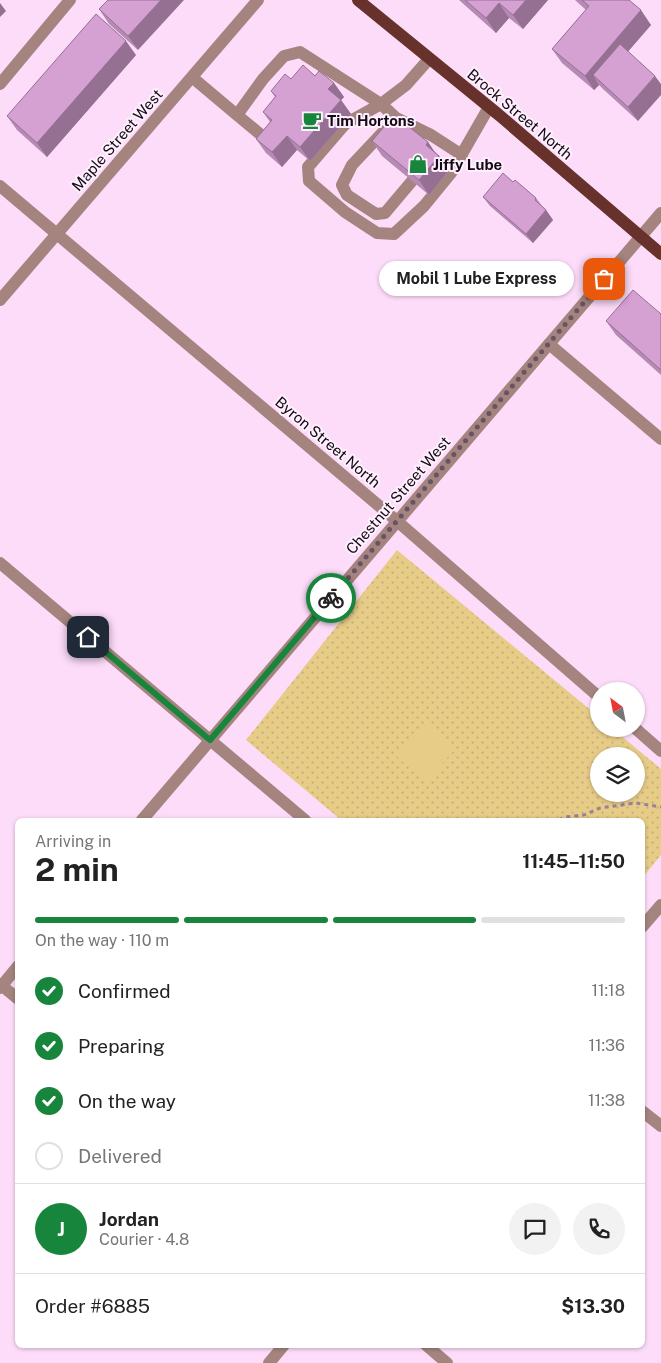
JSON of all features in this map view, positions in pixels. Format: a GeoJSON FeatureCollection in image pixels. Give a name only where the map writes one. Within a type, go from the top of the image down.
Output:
{"type":"FeatureCollection","features":[{"type":"Feature","properties":{"kind":"main road","name":"Brock Street North"},"geometry":{"type":"LineString","coordinates":[[358,0],[489,107],[661,254]]}},
{"type":"Feature","properties":{"kind":"street"},"geometry":{"type":"LineString","coordinates":[[0,84],[70,0]]}},
{"type":"Feature","properties":{"kind":"street","name":"Maple Street West"},"geometry":{"type":"LineString","coordinates":[[0,300],[193,78],[258,0]]}},
{"type":"Feature","properties":{"kind":"street"},"geometry":{"type":"LineString","coordinates":[[237,115],[263,79],[284,56],[300,52],[380,104],[396,118],[442,141],[462,154]]}},
{"type":"Feature","properties":{"kind":"street"},"geometry":{"type":"LineString","coordinates":[[429,59],[406,85],[380,104],[345,124],[308,167],[309,182],[345,212],[376,233],[394,234],[424,206],[451,173],[489,107]]}},
{"type":"Feature","properties":{"kind":"street"},"geometry":{"type":"LineString","coordinates":[[193,78],[266,140]]}},
{"type":"Feature","properties":{"kind":"street"},"geometry":{"type":"LineString","coordinates":[[396,118],[352,165],[342,185],[347,195],[376,214],[385,213],[412,181]]}},
{"type":"Feature","properties":{"kind":"street"},"geometry":{"type":"LineString","coordinates":[[434,154],[442,141]]}},
{"type":"Feature","properties":{"kind":"street","name":"Byron Street North"},"geometry":{"type":"LineString","coordinates":[[0,186],[397,521],[590,689]]}},
{"type":"Feature","properties":{"kind":"street","name":"Chestnut Street West"},"geometry":{"type":"LineString","coordinates":[[144,818],[661,213]]}},
{"type":"Feature","properties":{"kind":"street"},"geometry":{"type":"LineString","coordinates":[[548,344],[661,440]]}},
{"type":"Feature","properties":{"kind":"street"},"geometry":{"type":"LineString","coordinates":[[0,563],[303,818]]}},
{"type":"Feature","properties":{"kind":"street"},"geometry":{"type":"LineString","coordinates":[[645,737],[661,750]]}},
{"type":"Feature","properties":{"kind":"street"},"geometry":{"type":"LineString","coordinates":[[645,924],[661,905]]}},
{"type":"Feature","properties":{"kind":"street"},"geometry":{"type":"LineString","coordinates":[[15,970],[1,986],[15,997]]}},
{"type":"Feature","properties":{"kind":"street"},"geometry":{"type":"LineString","coordinates":[[645,1113],[661,1126]]}},
{"type":"Feature","properties":{"kind":"street"},"geometry":{"type":"LineString","coordinates":[[269,1363],[282,1348]]}},
{"type":"Feature","properties":{"kind":"street"},"geometry":{"type":"LineString","coordinates":[[430,1348],[447,1363]]}},
{"type":"Feature","properties":{"kind":"path"},"geometry":{"type":"LineString","coordinates":[[563,818],[584,815],[600,808],[627,804],[636,803],[661,807]]}},
{"type":"Feature","properties":{"kind":"shaded area"},"geometry":{"type":"Polygon","coordinates":[[[397,550],[590,710],[590,738],[624,738],[635,747],[590,747],[590,802],[645,802],[645,756],[661,769],[661,855],[645,875],[645,818],[339,818],[246,740],[397,550]]]}},
{"type":"Feature","properties":{"kind":"shaded area"},"geometry":{"type":"Polygon","coordinates":[[[429,723],[456,748],[426,782],[397,757],[429,723]]]}},
{"type":"Feature","properties":{"kind":"building"},"geometry":{"type":"Polygon","coordinates":[[[108,0],[161,0],[128,36],[99,9],[108,0]]]}},
{"type":"Feature","properties":{"kind":"building"},"geometry":{"type":"Polygon","coordinates":[[[465,0],[526,0],[513,15],[499,3],[486,18],[465,0]]]}},
{"type":"Feature","properties":{"kind":"building"},"geometry":{"type":"Polygon","coordinates":[[[582,0],[629,0],[641,10],[585,76],[552,49],[589,6],[582,0]]]}},
{"type":"Feature","properties":{"kind":"building"},"geometry":{"type":"Polygon","coordinates":[[[96,14],[126,41],[37,143],[7,116],[96,14]]]}},
{"type":"Feature","properties":{"kind":"building"},"geometry":{"type":"Polygon","coordinates":[[[620,44],[655,76],[628,107],[593,75],[620,44]]]}},
{"type":"Feature","properties":{"kind":"building","name":"Tim Hortons"},"geometry":{"type":"Polygon","coordinates":[[[303,65],[315,76],[319,71],[334,83],[328,89],[341,100],[300,147],[287,136],[272,152],[256,139],[272,120],[263,112],[276,96],[271,91],[285,74],[291,79],[303,65]]]}},
{"type":"Feature","properties":{"kind":"building","name":"Jiffy Lube"},"geometry":{"type":"Polygon","coordinates":[[[394,115],[428,142],[426,145],[439,156],[419,180],[372,141],[394,115]]]}},
{"type":"Feature","properties":{"kind":"building"},"geometry":{"type":"Polygon","coordinates":[[[503,173],[513,182],[515,180],[536,198],[535,200],[546,210],[526,234],[483,197],[503,173]]]}},
{"type":"Feature","properties":{"kind":"building"},"geometry":{"type":"Polygon","coordinates":[[[633,290],[661,314],[661,370],[606,321],[633,290]]]}},
{"type":"Feature","properties":{"kind":"way so far"},"geometry":{"type":"LineString","coordinates":[[331,598],[604,279]]}},
{"type":"Feature","properties":{"kind":"place","name":"Tim Hortons"},"geometry":{"type":"Point","coordinates":[312,120]}},
{"type":"Feature","properties":{"kind":"place","name":"Jiffy Lube"},"geometry":{"type":"Point","coordinates":[418,164]}},
{"type":"Feature","properties":{"kind":"place","name":"Mobil 1 Lube Express"},"geometry":{"type":"Point","coordinates":[604,279]}},
{"type":"Feature","properties":{"kind":"route"},"geometry":{"type":"LineString","coordinates":[[88,637],[210,740],[331,598]]}}]}
